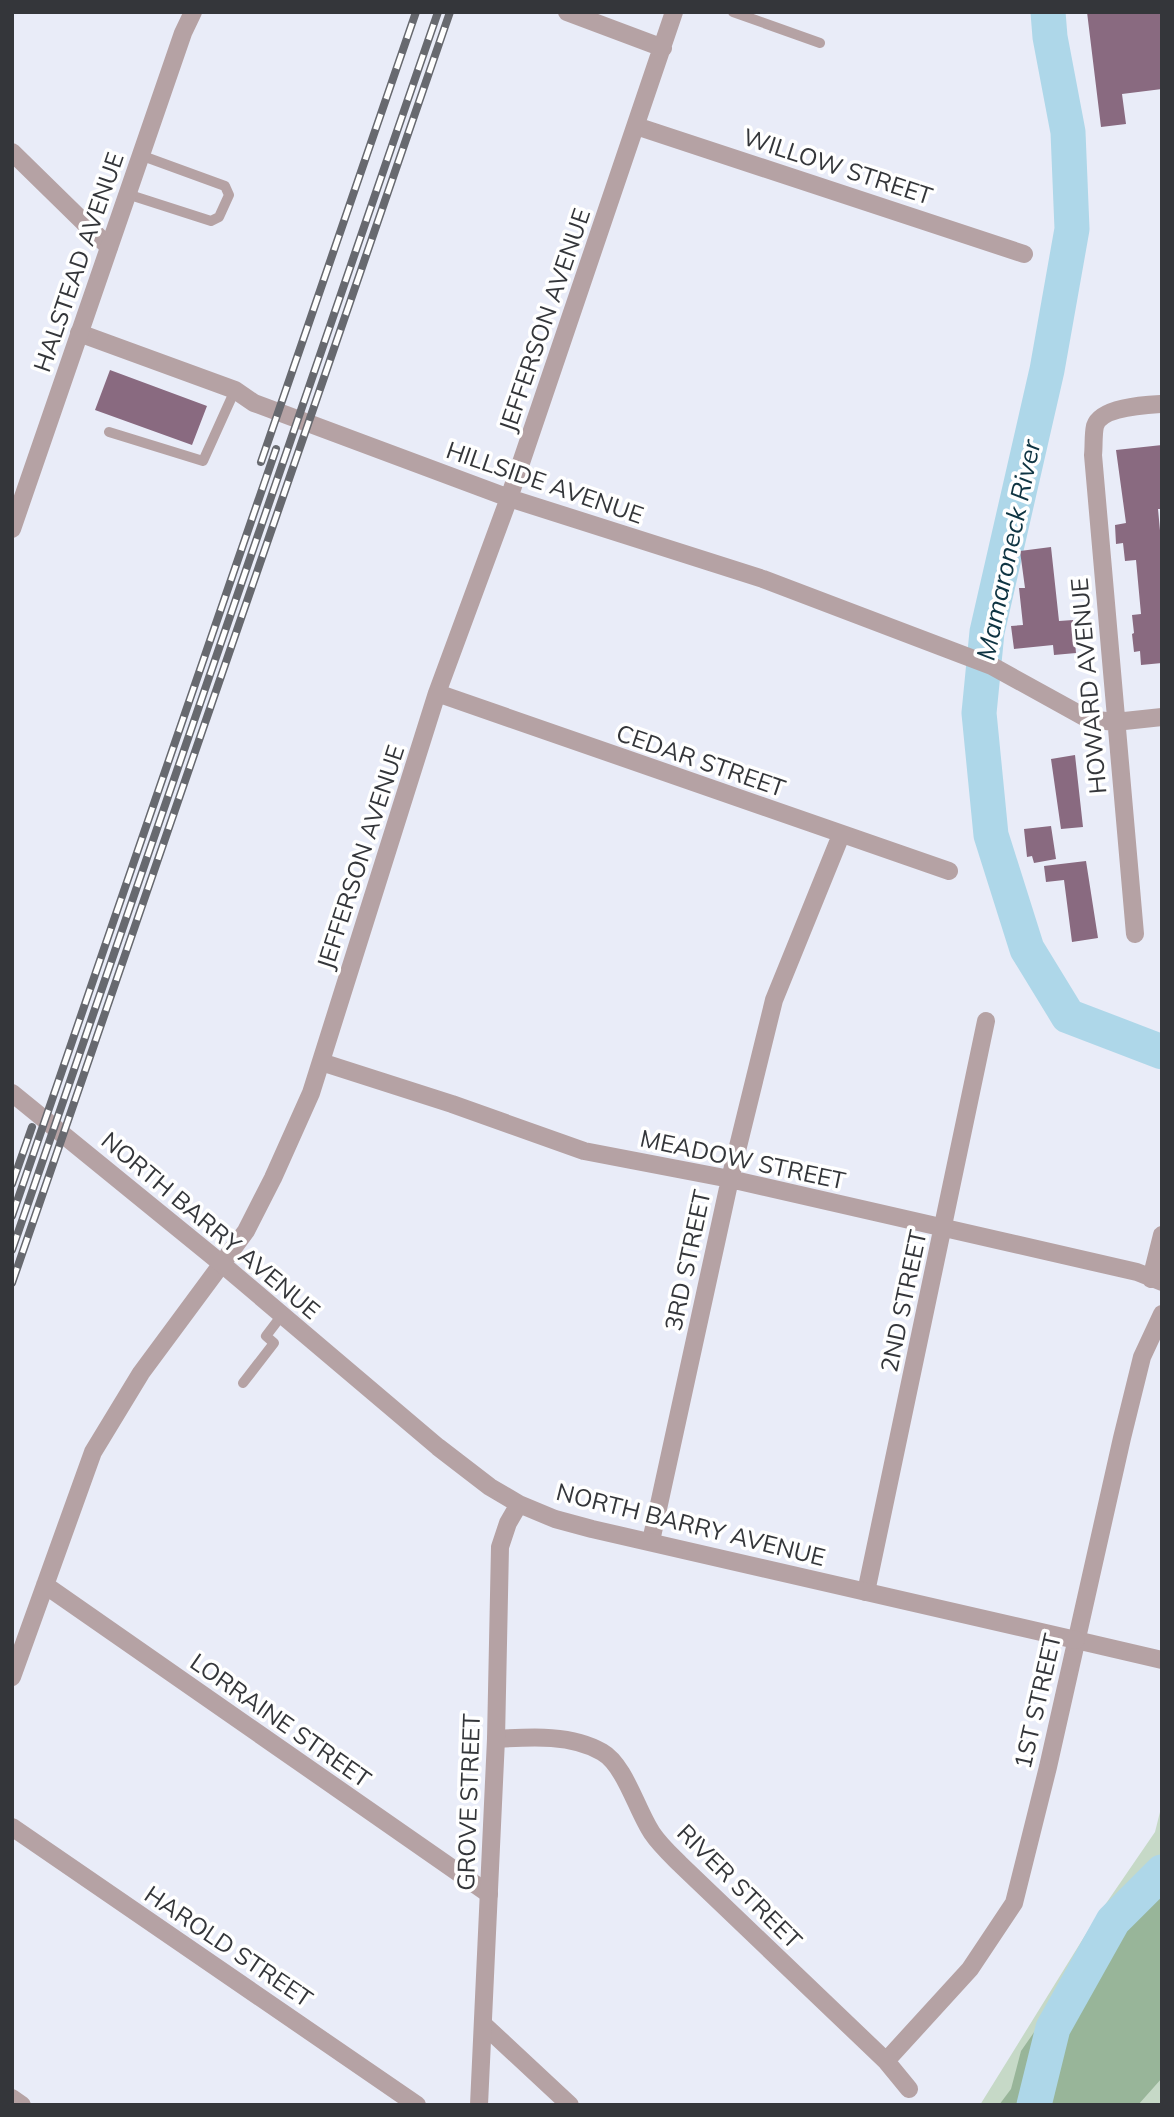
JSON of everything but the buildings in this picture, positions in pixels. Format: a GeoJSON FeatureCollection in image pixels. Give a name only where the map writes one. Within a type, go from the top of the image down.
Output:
{"type":"FeatureCollection","features":[{"type":"Feature","properties":{"kind":"street","name":"HALSTEAD AVENUE"},"geometry":{"type":"LineString","coordinates":[[12,529],[183,33],[193,12]]}},
{"type":"Feature","properties":{"kind":"street"},"geometry":{"type":"LineString","coordinates":[[567,12],[663,48]]}},
{"type":"Feature","properties":{"kind":"street","name":"JEFFERSON AVENUE"},"geometry":{"type":"LineString","coordinates":[[12,1677],[93,1452],[141,1373],[246,1231],[311,1093],[437,693],[509,498],[674,12]]}},
{"type":"Feature","properties":{"kind":"street","name":"WILLOW STREET"},"geometry":{"type":"LineString","coordinates":[[636,126],[1024,254]]}},
{"type":"Feature","properties":{"kind":"street"},"geometry":{"type":"LineString","coordinates":[[12,152],[109,247]]}},
{"type":"Feature","properties":{"kind":"street","name":"HILLSIDE AVENUE"},"geometry":{"type":"LineString","coordinates":[[79,333],[235,390],[254,402],[327,431],[509,498],[763,579],[998,670],[1088,719],[1115,722],[1162,717]]}},
{"type":"Feature","properties":{"kind":"street","name":"HOWARD AVENUE"},"geometry":{"type":"LineString","coordinates":[[1135,934],[1093,455],[1094,434],[1095,425],[1100,419],[1114,411],[1162,404]]}},
{"type":"Feature","properties":{"kind":"street","name":"CEDAR STREET"},"geometry":{"type":"LineString","coordinates":[[437,693],[949,871]]}},
{"type":"Feature","properties":{"kind":"street","name":"3RD STREET"},"geometry":{"type":"LineString","coordinates":[[651,1541],[730,1179],[774,1000],[841,835]]}},
{"type":"Feature","properties":{"kind":"street","name":"2ND STREET"},"geometry":{"type":"LineString","coordinates":[[866,1592],[986,1021]]}},
{"type":"Feature","properties":{"kind":"street","name":"MEADOW STREET"},"geometry":{"type":"LineString","coordinates":[[321,1062],[452,1104],[584,1151],[730,1179],[943,1227],[1137,1272],[1157,1281]]}},
{"type":"Feature","properties":{"kind":"street","name":"NORTH BARRY AVENUE"},"geometry":{"type":"LineString","coordinates":[[14,1095],[222,1264],[438,1447],[490,1487],[519,1504],[592,1530],[651,1541],[1162,1660]]}},
{"type":"Feature","properties":{"kind":"street"},"geometry":{"type":"LineString","coordinates":[[1157,1281],[1162,1235]]}},
{"type":"Feature","properties":{"kind":"street","name":"1ST STREET"},"geometry":{"type":"LineString","coordinates":[[886,2061],[970,1969],[1014,1903],[1142,1357],[1162,1314]]}},
{"type":"Feature","properties":{"kind":"street","name":"GROVE STREET"},"geometry":{"type":"LineString","coordinates":[[479,2105],[496,1739],[500,1548],[508,1523],[519,1504]]}},
{"type":"Feature","properties":{"kind":"street","name":"LORRAINE STREET"},"geometry":{"type":"LineString","coordinates":[[45,1585],[489,1894]]}},
{"type":"Feature","properties":{"kind":"street","name":"RIVER STREET"},"geometry":{"type":"LineString","coordinates":[[496,1739],[530,1737],[572,1741],[603,1752],[615,1765],[652,1834],[681,1866],[886,2061],[909,2089]]}},
{"type":"Feature","properties":{"kind":"street","name":"HAROLD STREET"},"geometry":{"type":"LineString","coordinates":[[12,1827],[417,2105]]}},
{"type":"Feature","properties":{"kind":"street"},"geometry":{"type":"LineString","coordinates":[[483,2024],[570,2105]]}},
{"type":"Feature","properties":{"kind":"street"},"geometry":{"type":"LineString","coordinates":[[12,2098],[22,2105]]}},
{"type":"Feature","properties":{"kind":"lane"},"geometry":{"type":"LineString","coordinates":[[733,12],[820,43]]}},
{"type":"Feature","properties":{"kind":"lane"},"geometry":{"type":"LineString","coordinates":[[127,194],[211,221],[219,217],[229,195],[225,186],[141,155]]}},
{"type":"Feature","properties":{"kind":"lane"},"geometry":{"type":"LineString","coordinates":[[109,432],[203,461],[235,390]]}},
{"type":"Feature","properties":{"kind":"lane"},"geometry":{"type":"LineString","coordinates":[[243,1383],[274,1343],[266,1336],[282,1315]]}},
{"type":"Feature","properties":{"kind":"green space"},"geometry":{"type":"Polygon","coordinates":[[[1162,1804],[1162,2105],[980,2105],[1094,1921],[1155,1832],[1162,1804]]]}},
{"type":"Feature","properties":{"kind":"green space"},"geometry":{"type":"Polygon","coordinates":[[[1162,1857],[1162,2078],[1138,2105],[999,2105],[1011,2089],[1021,2051],[1060,1995],[1132,1921],[1152,1891],[1162,1857]]]}},
{"type":"Feature","properties":{"kind":"waterway","name":"Mamaroneck River"},"geometry":{"type":"LineString","coordinates":[[1048,12],[1050,37],[1068,132],[1072,229],[1047,370],[987,632],[979,713],[991,835],[1027,949],[1068,1016],[1162,1052]]}},
{"type":"Feature","properties":{"kind":"waterway","name":"Mamaroneck River"},"geometry":{"type":"LineString","coordinates":[[1034,2105],[1053,2028],[1113,1921],[1162,1872]]}},
{"type":"Feature","properties":{"kind":"railway"},"geometry":{"type":"LineString","coordinates":[[261,462],[416,12]]}},
{"type":"Feature","properties":{"kind":"railway"},"geometry":{"type":"LineString","coordinates":[[12,1250],[438,12]]}},
{"type":"Feature","properties":{"kind":"railway"},"geometry":{"type":"LineString","coordinates":[[12,1283],[450,12]]}},
{"type":"Feature","properties":{"kind":"railway"},"geometry":{"type":"LineString","coordinates":[[12,1216],[276,449]]}},
{"type":"Feature","properties":{"kind":"railway"},"geometry":{"type":"LineString","coordinates":[[12,1184],[32,1127]]}}]}
